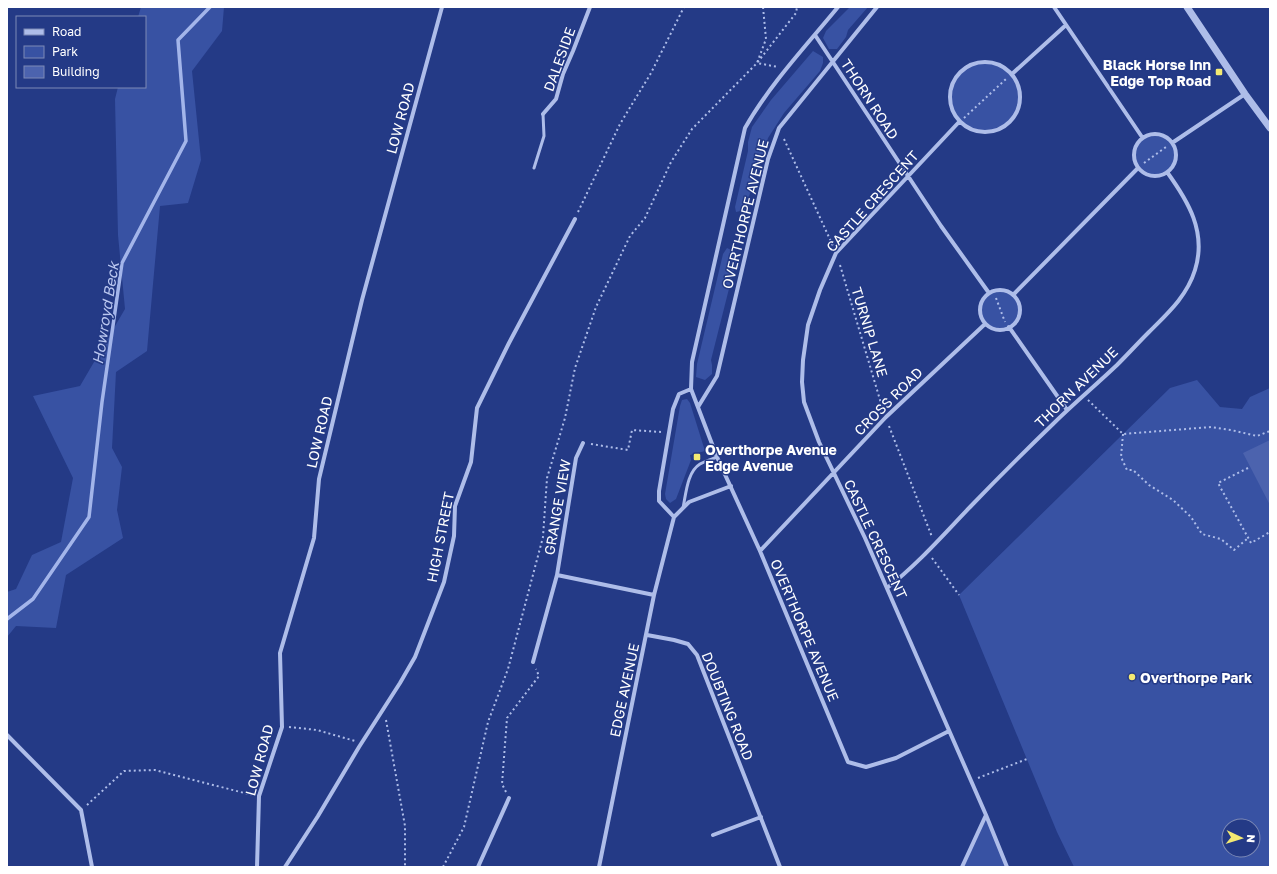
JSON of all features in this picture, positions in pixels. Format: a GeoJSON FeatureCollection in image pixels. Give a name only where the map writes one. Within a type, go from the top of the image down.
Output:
{"type":"FeatureCollection","features":[{"type":"Feature","properties":{"kind":"street","name":"LOW ROAD"},"geometry":{"type":"LineString","coordinates":[[257,867],[259,796],[282,727],[280,653],[314,538],[319,479],[362,300],[442,7]]}},
{"type":"Feature","properties":{"kind":"street","name":"DALESIDE"},"geometry":{"type":"LineString","coordinates":[[542,114],[556,99],[562,74],[573,51],[590,7]]}},
{"type":"Feature","properties":{"kind":"street","name":"OVERTHORPE AVENUE"},"geometry":{"type":"LineString","coordinates":[[838,7],[757,106],[745,128],[692,362],[691,389],[717,457],[760,551],[848,762],[866,767],[896,758],[949,731]]}},
{"type":"Feature","properties":{"kind":"street","name":"OVERTHORPE AVENUE"},"geometry":{"type":"LineString","coordinates":[[698,407],[717,376],[768,159],[779,128],[877,7]]}},
{"type":"Feature","properties":{"kind":"street"},"geometry":{"type":"LineString","coordinates":[[1054,7],[1142,137]]}},
{"type":"Feature","properties":{"kind":"street"},"geometry":{"type":"LineString","coordinates":[[1187,7],[1245,94],[1270,128]]}},
{"type":"Feature","properties":{"kind":"street"},"geometry":{"type":"LineString","coordinates":[[1012,74],[1066,25]]}},
{"type":"Feature","properties":{"kind":"street","name":"THORN ROAD"},"geometry":{"type":"LineString","coordinates":[[815,35],[941,226],[991,292]]}},
{"type":"Feature","properties":{"kind":"street"},"geometry":{"type":"LineString","coordinates":[[986,62],[997,64],[1012,74],[1019,87],[1019,107],[1014,117],[1007,125],[996,132],[985,133],[971,130],[959,122],[951,107],[950,95],[952,83],[961,71],[974,64],[986,62]]}},
{"type":"Feature","properties":{"kind":"street"},"geometry":{"type":"LineString","coordinates":[[1172,142],[1245,94]]}},
{"type":"Feature","properties":{"kind":"street","name":"CASTLE CRESCENT"},"geometry":{"type":"LineString","coordinates":[[959,122],[836,253],[820,290],[808,325],[803,360],[802,382],[804,402],[819,442],[865,538],[986,815],[1007,867]]}},
{"type":"Feature","properties":{"kind":"street"},"geometry":{"type":"LineString","coordinates":[[1151,133],[1158,133],[1164,135],[1172,142],[1176,150],[1175,161],[1173,166],[1167,172],[1158,176],[1151,176],[1145,174],[1138,168],[1133,153],[1137,143],[1142,137],[1151,133]]}},
{"type":"Feature","properties":{"kind":"street"},"geometry":{"type":"LineString","coordinates":[[1013,295],[1138,168]]}},
{"type":"Feature","properties":{"kind":"street","name":"THORN AVENUE"},"geometry":{"type":"LineString","coordinates":[[887,588],[909,571],[1067,410],[1117,364],[1176,304],[1189,287],[1196,268],[1198,251],[1197,230],[1192,210],[1183,194],[1167,172]]}},
{"type":"Feature","properties":{"kind":"street","name":"HIGH STREET"},"geometry":{"type":"LineString","coordinates":[[285,867],[384,710],[415,657],[444,582],[454,536],[455,506],[471,462],[477,408],[509,343],[575,220]]}},
{"type":"Feature","properties":{"kind":"street"},"geometry":{"type":"LineString","coordinates":[[1005,291],[1013,295],[1018,302],[1019,314],[1017,319],[1008,328],[996,330],[985,324],[980,313],[981,302],[991,292],[1005,291]]}},
{"type":"Feature","properties":{"kind":"street","name":"CROSS ROAD"},"geometry":{"type":"LineString","coordinates":[[760,551],[886,417],[985,324]]}},
{"type":"Feature","properties":{"kind":"street"},"geometry":{"type":"LineString","coordinates":[[1008,328],[1067,410]]}},
{"type":"Feature","properties":{"kind":"street"},"geometry":{"type":"LineString","coordinates":[[691,389],[679,394],[673,409],[659,490],[659,501],[674,517],[689,502],[731,486]]}},
{"type":"Feature","properties":{"kind":"street","name":"GRANGE VIEW"},"geometry":{"type":"LineString","coordinates":[[533,662],[556,575],[576,458],[583,443]]}},
{"type":"Feature","properties":{"kind":"street","name":"EDGE AVENUE"},"geometry":{"type":"LineString","coordinates":[[599,867],[647,635],[654,594],[674,517]]}},
{"type":"Feature","properties":{"kind":"street","name":"GRANGE VIEW"},"geometry":{"type":"LineString","coordinates":[[556,575],[654,594]]}},
{"type":"Feature","properties":{"kind":"street","name":"DOUBTING ROAD"},"geometry":{"type":"LineString","coordinates":[[647,635],[688,644],[698,655],[780,867]]}},
{"type":"Feature","properties":{"kind":"street"},"geometry":{"type":"LineString","coordinates":[[7,736],[81,810],[92,867]]}},
{"type":"Feature","properties":{"kind":"street"},"geometry":{"type":"LineString","coordinates":[[478,867],[509,798]]}},
{"type":"Feature","properties":{"kind":"street"},"geometry":{"type":"LineString","coordinates":[[962,867],[986,815]]}},
{"type":"Feature","properties":{"kind":"street"},"geometry":{"type":"LineString","coordinates":[[713,835],[761,817]]}},
{"type":"Feature","properties":{"kind":"lane"},"geometry":{"type":"LineString","coordinates":[[534,168],[544,136],[542,114]]}},
{"type":"Feature","properties":{"kind":"lane"},"geometry":{"type":"LineString","coordinates":[[684,508],[688,483],[693,472],[698,465],[717,457]]}},
{"type":"Feature","properties":{"kind":"path"},"geometry":{"type":"LineString","coordinates":[[575,220],[620,124],[651,74],[684,7]]}},
{"type":"Feature","properties":{"kind":"path"},"geometry":{"type":"LineString","coordinates":[[757,63],[766,39],[763,7]]}},
{"type":"Feature","properties":{"kind":"path"},"geometry":{"type":"LineString","coordinates":[[443,867],[464,827],[488,722],[508,669],[543,538],[547,478],[565,418],[575,368],[596,307],[630,236],[645,218],[671,162],[692,129],[757,63],[796,13],[797,7]]}},
{"type":"Feature","properties":{"kind":"path"},"geometry":{"type":"LineString","coordinates":[[757,63],[787,69]]}},
{"type":"Feature","properties":{"kind":"path"},"geometry":{"type":"LineString","coordinates":[[959,122],[1012,74]]}},
{"type":"Feature","properties":{"kind":"path","name":"TURNIP LANE"},"geometry":{"type":"LineString","coordinates":[[779,128],[836,253],[886,417],[935,544]]}},
{"type":"Feature","properties":{"kind":"path"},"geometry":{"type":"LineString","coordinates":[[1138,168],[1172,142]]}},
{"type":"Feature","properties":{"kind":"path"},"geometry":{"type":"LineString","coordinates":[[991,292],[1008,328]]}},
{"type":"Feature","properties":{"kind":"path"},"geometry":{"type":"LineString","coordinates":[[1083,395],[1123,434],[1210,427],[1257,436],[1270,431]]}},
{"type":"Feature","properties":{"kind":"path"},"geometry":{"type":"LineString","coordinates":[[583,443],[628,450],[632,430],[668,432]]}},
{"type":"Feature","properties":{"kind":"path"},"geometry":{"type":"LineString","coordinates":[[1123,434],[1121,457],[1127,470],[1133,470],[1149,485],[1173,500],[1191,517],[1202,534],[1221,539],[1234,550],[1248,538]]}},
{"type":"Feature","properties":{"kind":"path"},"geometry":{"type":"LineString","coordinates":[[1248,468],[1218,483],[1251,543],[1270,532]]}},
{"type":"Feature","properties":{"kind":"path"},"geometry":{"type":"LineString","coordinates":[[927,552],[959,595]]}},
{"type":"Feature","properties":{"kind":"path"},"geometry":{"type":"LineString","coordinates":[[509,798],[502,784],[508,718],[539,676],[533,662]]}},
{"type":"Feature","properties":{"kind":"path"},"geometry":{"type":"LineString","coordinates":[[384,710],[405,826],[405,867]]}},
{"type":"Feature","properties":{"kind":"path"},"geometry":{"type":"LineString","coordinates":[[282,727],[317,730],[362,743]]}},
{"type":"Feature","properties":{"kind":"path"},"geometry":{"type":"LineString","coordinates":[[971,781],[1027,759]]}},
{"type":"Feature","properties":{"kind":"path"},"geometry":{"type":"LineString","coordinates":[[81,810],[124,771],[155,770],[259,796]]}},
{"type":"Feature","properties":{"kind":"green space"},"geometry":{"type":"Polygon","coordinates":[[[141,7],[224,7],[222,31],[192,71],[201,160],[188,203],[160,206],[147,351],[116,372],[112,448],[122,467],[117,510],[123,538],[66,575],[56,628],[16,626],[7,637],[7,592],[16,589],[32,555],[61,542],[73,478],[33,396],[80,386],[125,309],[118,235],[115,99],[118,88],[146,88],[146,16],[138,16],[141,7]]]}},
{"type":"Feature","properties":{"kind":"green space"},"geometry":{"type":"Polygon","coordinates":[[[850,7],[868,7],[848,30],[846,37],[837,49],[829,49],[823,38],[826,31],[850,7]]]}},
{"type":"Feature","properties":{"kind":"green space"},"geometry":{"type":"Polygon","coordinates":[[[813,51],[823,57],[823,63],[820,71],[784,113],[768,138],[745,210],[736,212],[735,207],[752,127],[771,100],[813,51]]]}},
{"type":"Feature","properties":{"kind":"green space"},"geometry":{"type":"Polygon","coordinates":[[[978,62],[992,62],[1005,68],[1014,77],[1018,83],[1020,97],[1018,111],[1010,122],[999,130],[992,132],[978,132],[971,130],[960,122],[952,111],[950,104],[950,90],[952,83],[960,72],[971,64],[978,62]]]}},
{"type":"Feature","properties":{"kind":"green space"},"geometry":{"type":"Polygon","coordinates":[[[1151,134],[1159,134],[1167,137],[1173,143],[1176,155],[1173,167],[1167,173],[1159,176],[1151,176],[1143,173],[1137,167],[1134,159],[1134,151],[1137,143],[1143,137],[1151,134]]]}},
{"type":"Feature","properties":{"kind":"green space"},"geometry":{"type":"Polygon","coordinates":[[[727,248],[735,252],[736,261],[711,360],[712,374],[705,380],[696,377],[697,364],[723,254],[727,248]]]}},
{"type":"Feature","properties":{"kind":"green space"},"geometry":{"type":"Polygon","coordinates":[[[1000,290],[1008,292],[1014,296],[1018,302],[1020,310],[1018,318],[1014,324],[1008,328],[1000,330],[992,328],[986,324],[982,318],[980,310],[982,302],[986,296],[992,292],[1000,290]]]}},
{"type":"Feature","properties":{"kind":"green space","name":"Overthorpe Park"},"geometry":{"type":"Polygon","coordinates":[[[1197,380],[1220,407],[1242,409],[1250,397],[1270,388],[1270,867],[1074,867],[1057,832],[959,595],[1170,388],[1197,380]]]}},
{"type":"Feature","properties":{"kind":"green space"},"geometry":{"type":"Polygon","coordinates":[[[687,399],[690,403],[705,451],[690,455],[691,460],[676,499],[670,503],[666,499],[665,494],[680,406],[682,400],[687,399]]]}},
{"type":"Feature","properties":{"kind":"green space"},"geometry":{"type":"Polygon","coordinates":[[[986,815],[1007,867],[962,867],[986,815]]]}},
{"type":"Feature","properties":{"kind":"building"},"geometry":{"type":"Polygon","coordinates":[[[1270,440],[1270,505],[1243,453],[1270,440]]]}},
{"type":"Feature","properties":{"kind":"waterway","name":"Howroyd Beck"},"geometry":{"type":"LineString","coordinates":[[7,619],[33,599],[89,517],[102,402],[122,263],[186,141],[178,40],[210,7]]}},
{"type":"Feature","properties":{"kind":"place","name":"Black Horse Inn Edge Top Road"},"geometry":{"type":"Point","coordinates":[1219,72]}},
{"type":"Feature","properties":{"kind":"place","name":"Overthorpe Avenue Edge Avenue"},"geometry":{"type":"Point","coordinates":[697,457]}},
{"type":"Feature","properties":{"kind":"place","name":"Overthorpe Park"},"geometry":{"type":"Point","coordinates":[1132,677]}}]}
